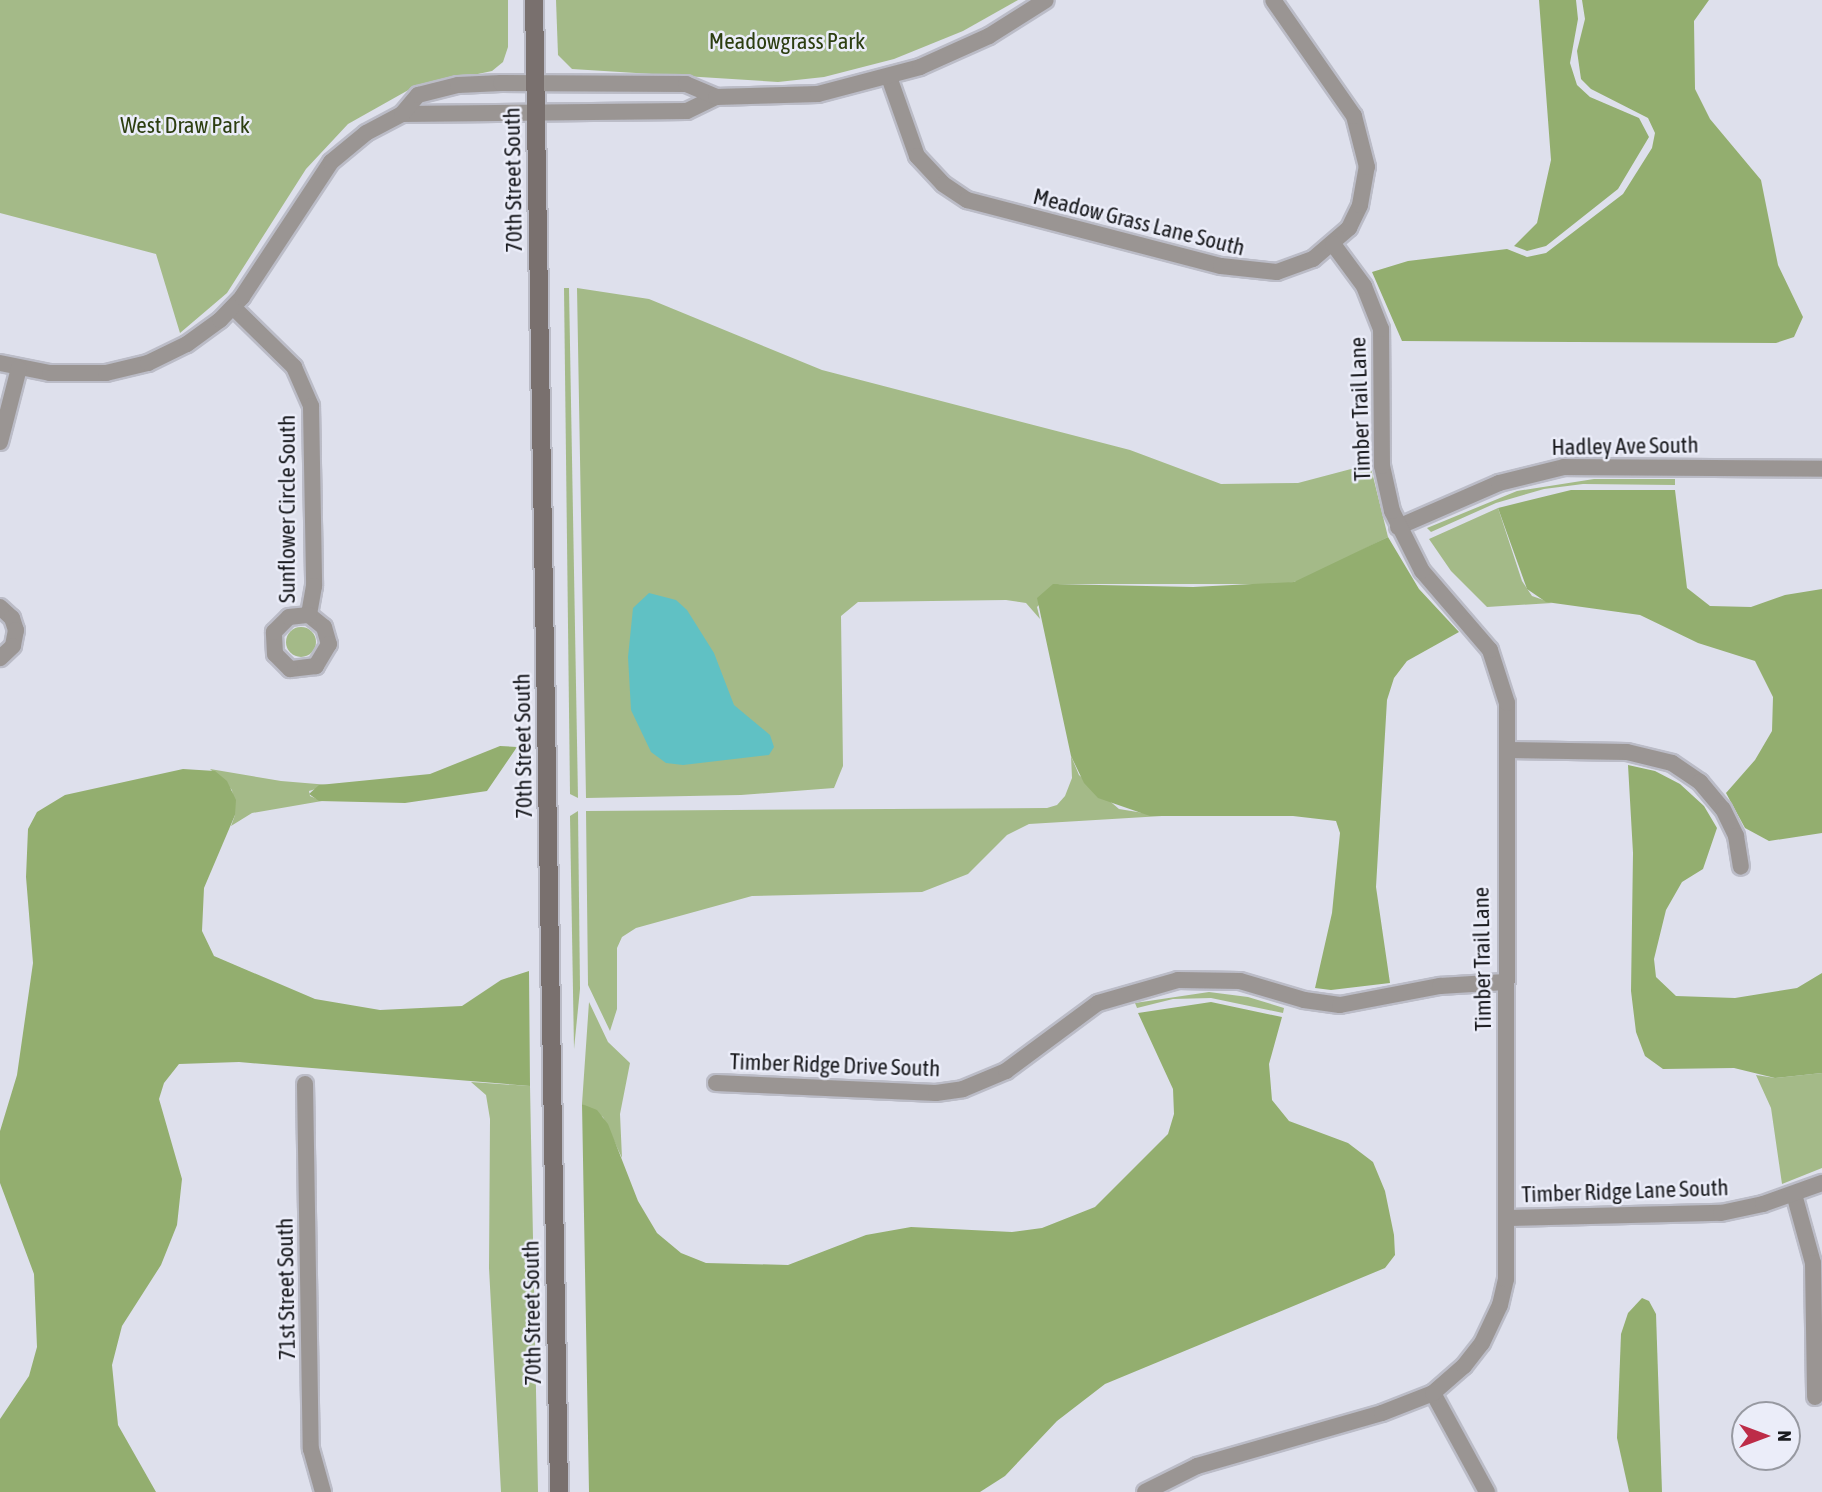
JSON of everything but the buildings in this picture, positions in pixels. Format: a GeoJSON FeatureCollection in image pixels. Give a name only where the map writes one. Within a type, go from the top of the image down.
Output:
{"type":"FeatureCollection","features":[{"type":"Feature","properties":{"kind":"main road","name":"70th Street South"},"geometry":{"type":"LineString","coordinates":[[534,0],[559,1492]]}},
{"type":"Feature","properties":{"kind":"street"},"geometry":{"type":"LineString","coordinates":[[0,363],[70,375],[131,368],[187,344],[233,307],[331,162],[366,133],[402,114],[418,95],[442,88],[536,83],[686,84],[716,97],[803,96],[889,77],[972,44],[1046,0]]}},
{"type":"Feature","properties":{"kind":"street","name":"Meadow Grass Lane South"},"geometry":{"type":"LineString","coordinates":[[889,77],[917,156],[943,184],[972,203],[1245,272],[1289,269],[1333,244],[1349,228],[1363,194],[1367,167],[1363,136],[1351,110],[1273,0]]}},
{"type":"Feature","properties":{"kind":"street"},"geometry":{"type":"LineString","coordinates":[[402,114],[687,111],[716,97]]}},
{"type":"Feature","properties":{"kind":"street","name":"Timber Trail Lane"},"geometry":{"type":"LineString","coordinates":[[1145,1492],[1197,1466],[1382,1413],[1433,1392],[1471,1359],[1495,1320],[1506,1279],[1509,1218],[1505,982],[1509,750],[1507,703],[1495,660],[1469,622],[1422,571],[1398,527],[1382,466],[1381,329],[1364,286],[1333,244]]}},
{"type":"Feature","properties":{"kind":"street","name":"Sunflower Circle South"},"geometry":{"type":"LineString","coordinates":[[233,307],[294,367],[310,400],[314,586],[309,615]]}},
{"type":"Feature","properties":{"kind":"street"},"geometry":{"type":"LineString","coordinates":[[0,442],[19,368]]}},
{"type":"Feature","properties":{"kind":"street","name":"Hadley Ave South"},"geometry":{"type":"LineString","coordinates":[[1398,527],[1499,483],[1564,467],[1822,469]]}},
{"type":"Feature","properties":{"kind":"street"},"geometry":{"type":"LineString","coordinates":[[0,607],[12,618],[16,634],[10,650],[0,658]]}},
{"type":"Feature","properties":{"kind":"street"},"geometry":{"type":"LineString","coordinates":[[1509,750],[1627,752],[1672,763],[1700,782],[1723,810],[1735,836],[1741,867]]}},
{"type":"Feature","properties":{"kind":"street","name":"Timber Ridge Drive South"},"geometry":{"type":"LineString","coordinates":[[716,1083],[928,1093],[963,1090],[1006,1071],[1098,1003],[1178,980],[1240,981],[1304,1000],[1340,1005],[1440,986],[1505,982]]}},
{"type":"Feature","properties":{"kind":"street","name":"71st Street South"},"geometry":{"type":"LineString","coordinates":[[305,1084],[311,1449],[323,1492]]}},
{"type":"Feature","properties":{"kind":"street","name":"Timber Ridge Lane South"},"geometry":{"type":"LineString","coordinates":[[1509,1218],[1702,1215],[1749,1208],[1822,1183]]}},
{"type":"Feature","properties":{"kind":"street"},"geometry":{"type":"LineString","coordinates":[[1794,1194],[1813,1263],[1815,1396]]}},
{"type":"Feature","properties":{"kind":"street"},"geometry":{"type":"LineString","coordinates":[[1433,1392],[1487,1492]]}},
{"type":"Feature","properties":{"kind":"green space","name":"West Draw Park"},"geometry":{"type":"Polygon","coordinates":[[[0,0],[508,0],[508,47],[503,62],[492,71],[412,88],[348,124],[306,169],[227,293],[180,333],[156,254],[0,213],[0,0]]]}},
{"type":"Feature","properties":{"kind":"green space","name":"Meadowgrass Park"},"geometry":{"type":"Polygon","coordinates":[[[556,0],[1018,0],[963,31],[894,59],[824,77],[778,82],[572,69],[558,55],[556,0]]]}},
{"type":"Feature","properties":{"kind":"green space"},"geometry":{"type":"Polygon","coordinates":[[[1539,0],[1576,0],[1578,19],[1570,63],[1577,85],[1590,97],[1639,118],[1649,137],[1618,189],[1546,246],[1527,251],[1514,246],[1537,223],[1551,160],[1539,0]]]}},
{"type":"Feature","properties":{"kind":"green space"},"geometry":{"type":"Polygon","coordinates":[[[1582,0],[1709,0],[1694,21],[1695,89],[1710,119],[1761,180],[1778,265],[1803,317],[1794,337],[1776,343],[1402,341],[1372,272],[1408,261],[1507,249],[1527,257],[1546,253],[1623,194],[1652,148],[1655,133],[1648,118],[1591,89],[1581,79],[1577,51],[1585,19],[1582,0]]]}},
{"type":"Feature","properties":{"kind":"green space"},"geometry":{"type":"Polygon","coordinates":[[[564,288],[569,288],[578,798],[570,794],[564,288]]]}},
{"type":"Feature","properties":{"kind":"green space"},"geometry":{"type":"Polygon","coordinates":[[[577,288],[649,299],[822,370],[1130,450],[1221,484],[1298,483],[1370,464],[1388,537],[1303,580],[1284,584],[1059,584],[1037,607],[1040,619],[1026,603],[1006,600],[858,602],[841,616],[843,766],[834,788],[741,795],[586,798],[577,288]]]}},
{"type":"Feature","properties":{"kind":"green space"},"geometry":{"type":"Polygon","coordinates":[[[1594,479],[1675,479],[1675,485],[1583,484],[1544,489],[1496,503],[1431,532],[1427,528],[1517,491],[1594,479]]]}},
{"type":"Feature","properties":{"kind":"green space"},"geometry":{"type":"Polygon","coordinates":[[[1571,490],[1675,490],[1687,588],[1710,606],[1751,607],[1785,595],[1822,589],[1822,833],[1769,841],[1745,828],[1726,793],[1755,760],[1772,731],[1773,697],[1755,661],[1698,643],[1640,615],[1546,602],[1527,589],[1498,508],[1571,490]]]}},
{"type":"Feature","properties":{"kind":"green space"},"geometry":{"type":"Polygon","coordinates":[[[1498,508],[1522,581],[1532,596],[1552,603],[1487,607],[1451,571],[1429,539],[1498,508]]]}},
{"type":"Feature","properties":{"kind":"green space"},"geometry":{"type":"Polygon","coordinates":[[[1388,537],[1419,589],[1459,632],[1407,661],[1394,678],[1387,700],[1376,887],[1390,983],[1331,990],[1315,988],[1332,913],[1340,833],[1336,821],[1293,816],[1150,816],[1098,798],[1084,783],[1071,756],[1037,598],[1053,584],[1193,587],[1294,582],[1388,537]]]}},
{"type":"Feature","properties":{"kind":"green space"},"geometry":{"type":"Polygon","coordinates":[[[301,627],[307,628],[315,636],[315,648],[307,656],[301,657],[295,656],[287,648],[286,642],[287,636],[295,628],[301,627]]]}},
{"type":"Feature","properties":{"kind":"green space"},"geometry":{"type":"Polygon","coordinates":[[[500,746],[517,747],[487,791],[405,803],[319,801],[309,794],[319,785],[430,774],[500,746]]]}},
{"type":"Feature","properties":{"kind":"green space"},"geometry":{"type":"Polygon","coordinates":[[[1071,756],[1079,775],[1119,809],[1162,816],[1029,824],[1007,835],[968,874],[922,892],[752,896],[636,928],[622,937],[617,948],[617,1009],[610,1031],[588,985],[586,811],[1047,808],[1057,805],[1065,796],[1072,778],[1071,756]]]}},
{"type":"Feature","properties":{"kind":"green space"},"geometry":{"type":"Polygon","coordinates":[[[1628,765],[1655,771],[1680,784],[1704,806],[1717,828],[1703,869],[1682,882],[1666,910],[1654,959],[1656,977],[1676,996],[1735,998],[1797,988],[1822,973],[1822,1073],[1775,1078],[1734,1068],[1663,1069],[1645,1056],[1636,1032],[1631,991],[1633,853],[1628,765]]]}},
{"type":"Feature","properties":{"kind":"green space"},"geometry":{"type":"Polygon","coordinates":[[[183,769],[215,771],[227,781],[236,800],[235,815],[204,888],[202,931],[214,956],[315,999],[380,1010],[462,1006],[501,980],[529,971],[530,1086],[239,1062],[179,1064],[164,1083],[159,1099],[182,1179],[177,1225],[161,1265],[122,1326],[112,1365],[118,1425],[156,1492],[0,1492],[0,1419],[29,1376],[37,1347],[34,1274],[0,1183],[0,1131],[17,1075],[33,963],[26,877],[28,829],[37,812],[65,795],[183,769]]]}},
{"type":"Feature","properties":{"kind":"green space"},"geometry":{"type":"Polygon","coordinates":[[[210,769],[281,781],[329,785],[309,791],[310,796],[322,801],[252,813],[231,826],[235,815],[232,790],[210,769]]]}},
{"type":"Feature","properties":{"kind":"green space"},"geometry":{"type":"Polygon","coordinates":[[[578,811],[580,989],[574,1049],[570,816],[578,811]]]}},
{"type":"Feature","properties":{"kind":"green space"},"geometry":{"type":"Polygon","coordinates":[[[1209,992],[1248,997],[1284,1008],[1283,1013],[1211,998],[1173,999],[1137,1008],[1135,1003],[1209,992]]]}},
{"type":"Feature","properties":{"kind":"green space"},"geometry":{"type":"Polygon","coordinates":[[[589,1002],[608,1042],[630,1063],[620,1114],[622,1158],[603,1117],[582,1104],[589,1002]]]}},
{"type":"Feature","properties":{"kind":"green space"},"geometry":{"type":"Polygon","coordinates":[[[1211,1002],[1282,1017],[1269,1064],[1272,1100],[1289,1121],[1348,1143],[1373,1162],[1385,1191],[1394,1235],[1395,1255],[1385,1268],[1105,1384],[1057,1421],[1005,1476],[980,1492],[589,1492],[582,1104],[597,1110],[608,1124],[638,1201],[657,1233],[681,1253],[706,1263],[788,1265],[866,1235],[911,1227],[1012,1232],[1042,1228],[1095,1207],[1168,1134],[1174,1114],[1173,1089],[1138,1013],[1211,1002]]]}},
{"type":"Feature","properties":{"kind":"green space"},"geometry":{"type":"Polygon","coordinates":[[[1822,1073],[1822,1168],[1782,1184],[1771,1108],[1756,1075],[1775,1078],[1822,1073]]]}},
{"type":"Feature","properties":{"kind":"green space"},"geometry":{"type":"Polygon","coordinates":[[[471,1082],[530,1086],[538,1492],[501,1492],[489,1268],[490,1119],[486,1095],[471,1082]]]}},
{"type":"Feature","properties":{"kind":"green space"},"geometry":{"type":"Polygon","coordinates":[[[1642,1298],[1649,1301],[1656,1314],[1662,1492],[1629,1492],[1617,1438],[1621,1334],[1628,1313],[1642,1298]]]}},
{"type":"Feature","properties":{"kind":"water"},"geometry":{"type":"Polygon","coordinates":[[[649,593],[676,600],[687,610],[714,653],[734,705],[770,735],[774,747],[769,755],[683,765],[666,763],[651,752],[631,710],[628,657],[633,608],[649,593]]]}}]}
